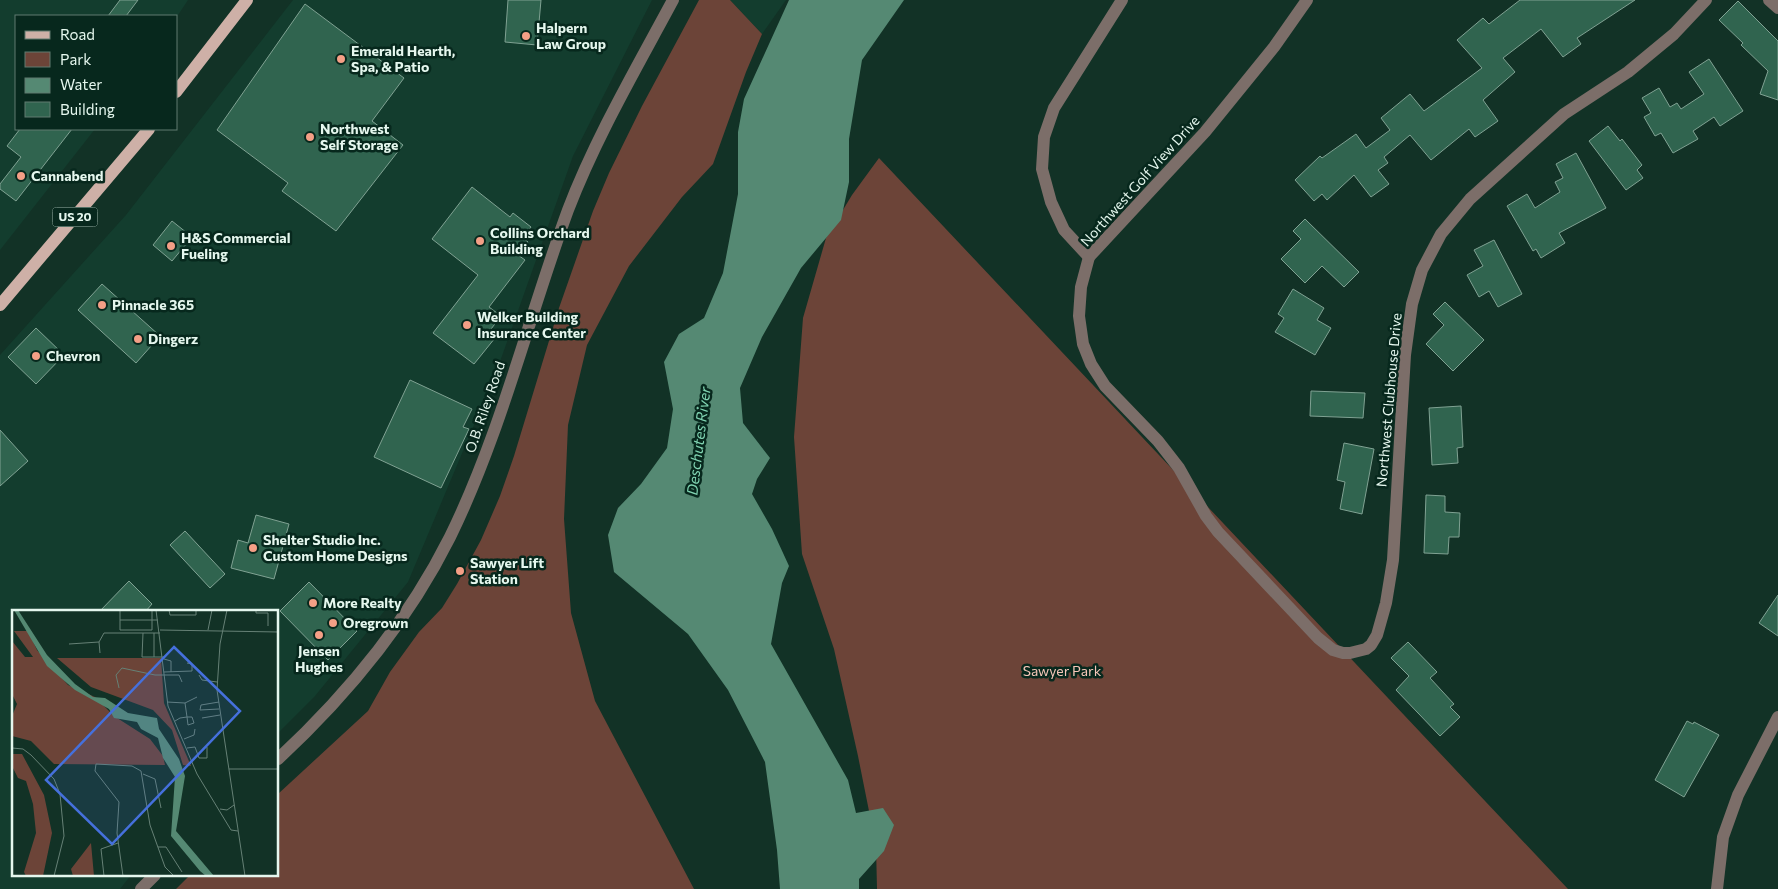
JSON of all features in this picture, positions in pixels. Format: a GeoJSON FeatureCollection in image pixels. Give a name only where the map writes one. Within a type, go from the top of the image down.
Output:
{"type":"FeatureCollection","features":[{"type":"Feature","properties":{"kind":"main road"},"geometry":{"type":"LineString","coordinates":[[178,89],[247,0]]}},
{"type":"Feature","properties":{"kind":"main road","name":"US 20"},"geometry":{"type":"LineString","coordinates":[[0,305],[148,130]]}},
{"type":"Feature","properties":{"kind":"street","name":"O.B. Riley Road"},"geometry":{"type":"LineString","coordinates":[[279,758],[342,696],[381,647],[405,614],[450,537],[488,447],[569,209],[607,124],[673,0]]}},
{"type":"Feature","properties":{"kind":"street"},"geometry":{"type":"LineString","coordinates":[[1089,257],[1064,230],[1051,202],[1042,169],[1044,137],[1054,108],[1122,0]]}},
{"type":"Feature","properties":{"kind":"street","name":"Northwest Golf View Drive"},"geometry":{"type":"LineString","coordinates":[[1179,468],[1158,441],[1106,386],[1091,364],[1083,344],[1079,316],[1081,288],[1089,257],[1205,132],[1274,47],[1306,0]]}},
{"type":"Feature","properties":{"kind":"street","name":"Northwest Clubhouse Drive"},"geometry":{"type":"LineString","coordinates":[[1179,468],[1206,516],[1218,532],[1318,638],[1333,650],[1343,653],[1366,649],[1371,645],[1377,635],[1386,603],[1393,560],[1405,355],[1412,304],[1422,270],[1441,234],[1470,199],[1564,114],[1628,72],[1674,34],[1706,0]]}},
{"type":"Feature","properties":{"kind":"street"},"geometry":{"type":"LineString","coordinates":[[1769,0],[1778,8]]}},
{"type":"Feature","properties":{"kind":"street"},"geometry":{"type":"LineString","coordinates":[[1717,889],[1724,837],[1738,796],[1778,717]]}},
{"type":"Feature","properties":{"kind":"street"},"geometry":{"type":"LineString","coordinates":[[141,889],[154,876]]}},
{"type":"Feature","properties":{"kind":"shaded area"},"geometry":{"type":"Polygon","coordinates":[[[0,0],[188,0],[178,15],[15,15],[15,130],[94,130],[0,250],[0,0]]]}},
{"type":"Feature","properties":{"kind":"shaded area"},"geometry":{"type":"Polygon","coordinates":[[[293,0],[652,0],[573,156],[497,370],[408,582],[315,696],[279,732],[279,610],[12,610],[12,876],[130,876],[120,889],[0,889],[0,355],[126,215],[293,0]]]}},
{"type":"Feature","properties":{"kind":"shaded area"},"geometry":{"type":"Polygon","coordinates":[[[730,0],[786,0],[762,34],[730,0]]]}},
{"type":"Feature","properties":{"kind":"green space"},"geometry":{"type":"Polygon","coordinates":[[[699,0],[730,0],[762,34],[746,72],[713,164],[682,197],[629,266],[587,345],[568,425],[564,519],[571,613],[595,701],[694,889],[176,889],[189,876],[279,876],[279,793],[368,711],[390,672],[419,632],[442,608],[457,584],[481,540],[500,496],[559,308],[593,211],[609,173],[642,106],[699,0]]]}},
{"type":"Feature","properties":{"kind":"green space","name":"Sawyer Park"},"geometry":{"type":"Polygon","coordinates":[[[879,158],[1568,889],[877,889],[876,846],[858,756],[834,649],[802,554],[794,437],[803,318],[826,238],[852,195],[879,158]]]}},
{"type":"Feature","properties":{"kind":"water","name":"Deschutes River"},"geometry":{"type":"Polygon","coordinates":[[[789,0],[904,0],[862,60],[849,139],[849,182],[841,220],[801,268],[762,337],[740,388],[743,423],[770,458],[757,479],[752,494],[772,529],[789,566],[782,583],[771,644],[848,780],[856,813],[883,808],[894,825],[884,851],[859,879],[859,889],[780,889],[777,850],[765,762],[728,690],[688,634],[614,572],[608,535],[618,508],[641,484],[667,448],[673,409],[664,362],[679,334],[704,318],[723,273],[738,194],[738,132],[744,99],[789,0]]]}},
{"type":"Feature","properties":{"kind":"building"},"geometry":{"type":"Polygon","coordinates":[[[120,0],[138,0],[127,15],[109,15],[120,0]]]}},
{"type":"Feature","properties":{"kind":"building"},"geometry":{"type":"Polygon","coordinates":[[[508,0],[541,0],[537,45],[505,42],[508,0]]]}},
{"type":"Feature","properties":{"kind":"building"},"geometry":{"type":"Polygon","coordinates":[[[1520,0],[1635,0],[1577,38],[1581,44],[1563,57],[1541,29],[1503,58],[1515,72],[1483,100],[1498,121],[1475,137],[1469,129],[1431,160],[1410,135],[1384,157],[1388,163],[1378,170],[1389,184],[1371,197],[1354,175],[1327,200],[1322,194],[1314,201],[1295,180],[1320,156],[1322,158],[1356,134],[1366,148],[1390,130],[1381,118],[1410,94],[1424,111],[1482,68],[1457,40],[1483,18],[1489,24],[1520,0]]]}},
{"type":"Feature","properties":{"kind":"building"},"geometry":{"type":"Polygon","coordinates":[[[1738,1],[1778,41],[1778,100],[1760,94],[1768,71],[1719,20],[1738,1]]]}},
{"type":"Feature","properties":{"kind":"building","name":"Northwest Self Storage"},"geometry":{"type":"Polygon","coordinates":[[[305,4],[404,78],[372,121],[403,145],[336,231],[282,191],[288,183],[217,130],[305,4]]]}},
{"type":"Feature","properties":{"kind":"building"},"geometry":{"type":"Polygon","coordinates":[[[1709,59],[1743,111],[1720,126],[1714,117],[1693,131],[1698,139],[1673,153],[1661,133],[1655,136],[1644,117],[1651,113],[1642,98],[1659,88],[1670,107],[1677,103],[1681,109],[1704,94],[1689,72],[1709,59]]]}},
{"type":"Feature","properties":{"kind":"building"},"geometry":{"type":"Polygon","coordinates":[[[1608,126],[1620,141],[1622,139],[1642,165],[1637,170],[1643,178],[1626,190],[1589,141],[1608,126]]]}},
{"type":"Feature","properties":{"kind":"building"},"geometry":{"type":"Polygon","coordinates":[[[19,130],[71,130],[16,201],[0,189],[0,184],[21,157],[7,146],[19,130]]]}},
{"type":"Feature","properties":{"kind":"building"},"geometry":{"type":"Polygon","coordinates":[[[1576,153],[1606,208],[1559,233],[1565,243],[1541,258],[1536,249],[1533,251],[1507,206],[1527,194],[1535,208],[1560,192],[1555,182],[1563,178],[1556,164],[1576,153]]]}},
{"type":"Feature","properties":{"kind":"building","name":"Collins Orchard Building"},"geometry":{"type":"Polygon","coordinates":[[[472,187],[510,217],[513,213],[531,227],[523,238],[528,242],[518,255],[525,260],[489,307],[501,316],[488,333],[495,338],[474,364],[433,333],[478,275],[432,239],[472,187]]]}},
{"type":"Feature","properties":{"kind":"building"},"geometry":{"type":"Polygon","coordinates":[[[1305,219],[1359,272],[1344,287],[1322,266],[1305,283],[1281,259],[1301,239],[1293,231],[1305,219]]]}},
{"type":"Feature","properties":{"kind":"building"},"geometry":{"type":"Polygon","coordinates":[[[172,221],[192,237],[172,261],[153,245],[172,221]]]}},
{"type":"Feature","properties":{"kind":"building"},"geometry":{"type":"Polygon","coordinates":[[[1494,240],[1522,294],[1498,307],[1489,291],[1479,297],[1467,275],[1483,266],[1474,250],[1494,240]]]}},
{"type":"Feature","properties":{"kind":"building"},"geometry":{"type":"Polygon","coordinates":[[[102,284],[160,336],[136,363],[78,310],[102,284]]]}},
{"type":"Feature","properties":{"kind":"building"},"geometry":{"type":"Polygon","coordinates":[[[1293,289],[1324,308],[1317,320],[1331,328],[1315,355],[1275,332],[1284,318],[1278,314],[1293,289]]]}},
{"type":"Feature","properties":{"kind":"building"},"geometry":{"type":"Polygon","coordinates":[[[1445,302],[1484,340],[1453,371],[1426,344],[1444,325],[1433,314],[1445,302]]]}},
{"type":"Feature","properties":{"kind":"building","name":"Chevron"},"geometry":{"type":"Polygon","coordinates":[[[36,328],[64,355],[36,384],[8,357],[36,328]]]}},
{"type":"Feature","properties":{"kind":"building"},"geometry":{"type":"Polygon","coordinates":[[[410,380],[472,409],[463,427],[469,429],[441,488],[374,457],[410,380]]]}},
{"type":"Feature","properties":{"kind":"building"},"geometry":{"type":"Polygon","coordinates":[[[1311,391],[1365,393],[1363,418],[1310,416],[1311,391]]]}},
{"type":"Feature","properties":{"kind":"building"},"geometry":{"type":"Polygon","coordinates":[[[1461,406],[1463,447],[1457,448],[1458,463],[1432,465],[1429,408],[1461,406]]]}},
{"type":"Feature","properties":{"kind":"building"},"geometry":{"type":"Polygon","coordinates":[[[0,430],[28,461],[0,486],[0,430]]]}},
{"type":"Feature","properties":{"kind":"building"},"geometry":{"type":"Polygon","coordinates":[[[1344,443],[1374,449],[1362,514],[1340,509],[1345,482],[1337,480],[1344,443]]]}},
{"type":"Feature","properties":{"kind":"building"},"geometry":{"type":"Polygon","coordinates":[[[1426,495],[1445,496],[1445,512],[1460,513],[1459,537],[1449,537],[1448,554],[1424,553],[1426,495]]]}},
{"type":"Feature","properties":{"kind":"building","name":"Shelter Studio Inc. Custom Home Designs"},"geometry":{"type":"Polygon","coordinates":[[[256,515],[289,524],[274,579],[231,568],[238,540],[248,543],[256,515]]]}},
{"type":"Feature","properties":{"kind":"building"},"geometry":{"type":"Polygon","coordinates":[[[185,531],[225,574],[210,588],[170,545],[185,531]]]}},
{"type":"Feature","properties":{"kind":"building"},"geometry":{"type":"Polygon","coordinates":[[[129,581],[152,604],[147,610],[101,610],[129,581]]]}},
{"type":"Feature","properties":{"kind":"building"},"geometry":{"type":"Polygon","coordinates":[[[309,582],[357,631],[328,660],[280,611],[309,582]]]}},
{"type":"Feature","properties":{"kind":"building"},"geometry":{"type":"Polygon","coordinates":[[[1778,595],[1778,636],[1759,623],[1778,595]]]}},
{"type":"Feature","properties":{"kind":"building"},"geometry":{"type":"Polygon","coordinates":[[[1408,642],[1437,672],[1430,678],[1454,704],[1450,707],[1460,717],[1440,736],[1396,690],[1409,676],[1391,658],[1408,642]]]}},
{"type":"Feature","properties":{"kind":"building"},"geometry":{"type":"Polygon","coordinates":[[[1687,721],[1693,724],[1694,722],[1719,735],[1684,797],[1655,780],[1687,721]]]}},
{"type":"Feature","properties":{"kind":"place","name":"Halpern Law Group"},"geometry":{"type":"Point","coordinates":[526,36]}},
{"type":"Feature","properties":{"kind":"place","name":"Emerald Hearth, Spa, & Patio"},"geometry":{"type":"Point","coordinates":[341,59]}},
{"type":"Feature","properties":{"kind":"place","name":"Northwest Self Storage"},"geometry":{"type":"Point","coordinates":[310,137]}},
{"type":"Feature","properties":{"kind":"place","name":"Cannabend"},"geometry":{"type":"Point","coordinates":[21,176]}},
{"type":"Feature","properties":{"kind":"place","name":"Collins Orchard Building"},"geometry":{"type":"Point","coordinates":[480,241]}},
{"type":"Feature","properties":{"kind":"place","name":"H&S Commercial Fueling"},"geometry":{"type":"Point","coordinates":[171,246]}},
{"type":"Feature","properties":{"kind":"place","name":"Pinnacle 365"},"geometry":{"type":"Point","coordinates":[102,305]}},
{"type":"Feature","properties":{"kind":"place","name":"Welker Building Insurance Center"},"geometry":{"type":"Point","coordinates":[467,325]}},
{"type":"Feature","properties":{"kind":"place","name":"Dingerz"},"geometry":{"type":"Point","coordinates":[138,339]}},
{"type":"Feature","properties":{"kind":"place","name":"Chevron"},"geometry":{"type":"Point","coordinates":[36,356]}},
{"type":"Feature","properties":{"kind":"place","name":"Shelter Studio Inc. Custom Home Designs"},"geometry":{"type":"Point","coordinates":[253,548]}},
{"type":"Feature","properties":{"kind":"place","name":"Sawyer Lift Station"},"geometry":{"type":"Point","coordinates":[460,571]}},
{"type":"Feature","properties":{"kind":"place","name":"More Realty"},"geometry":{"type":"Point","coordinates":[313,603]}},
{"type":"Feature","properties":{"kind":"place","name":"Oregrown"},"geometry":{"type":"Point","coordinates":[333,623]}},
{"type":"Feature","properties":{"kind":"place","name":"Jensen Hughes"},"geometry":{"type":"Point","coordinates":[319,635]}}]}
